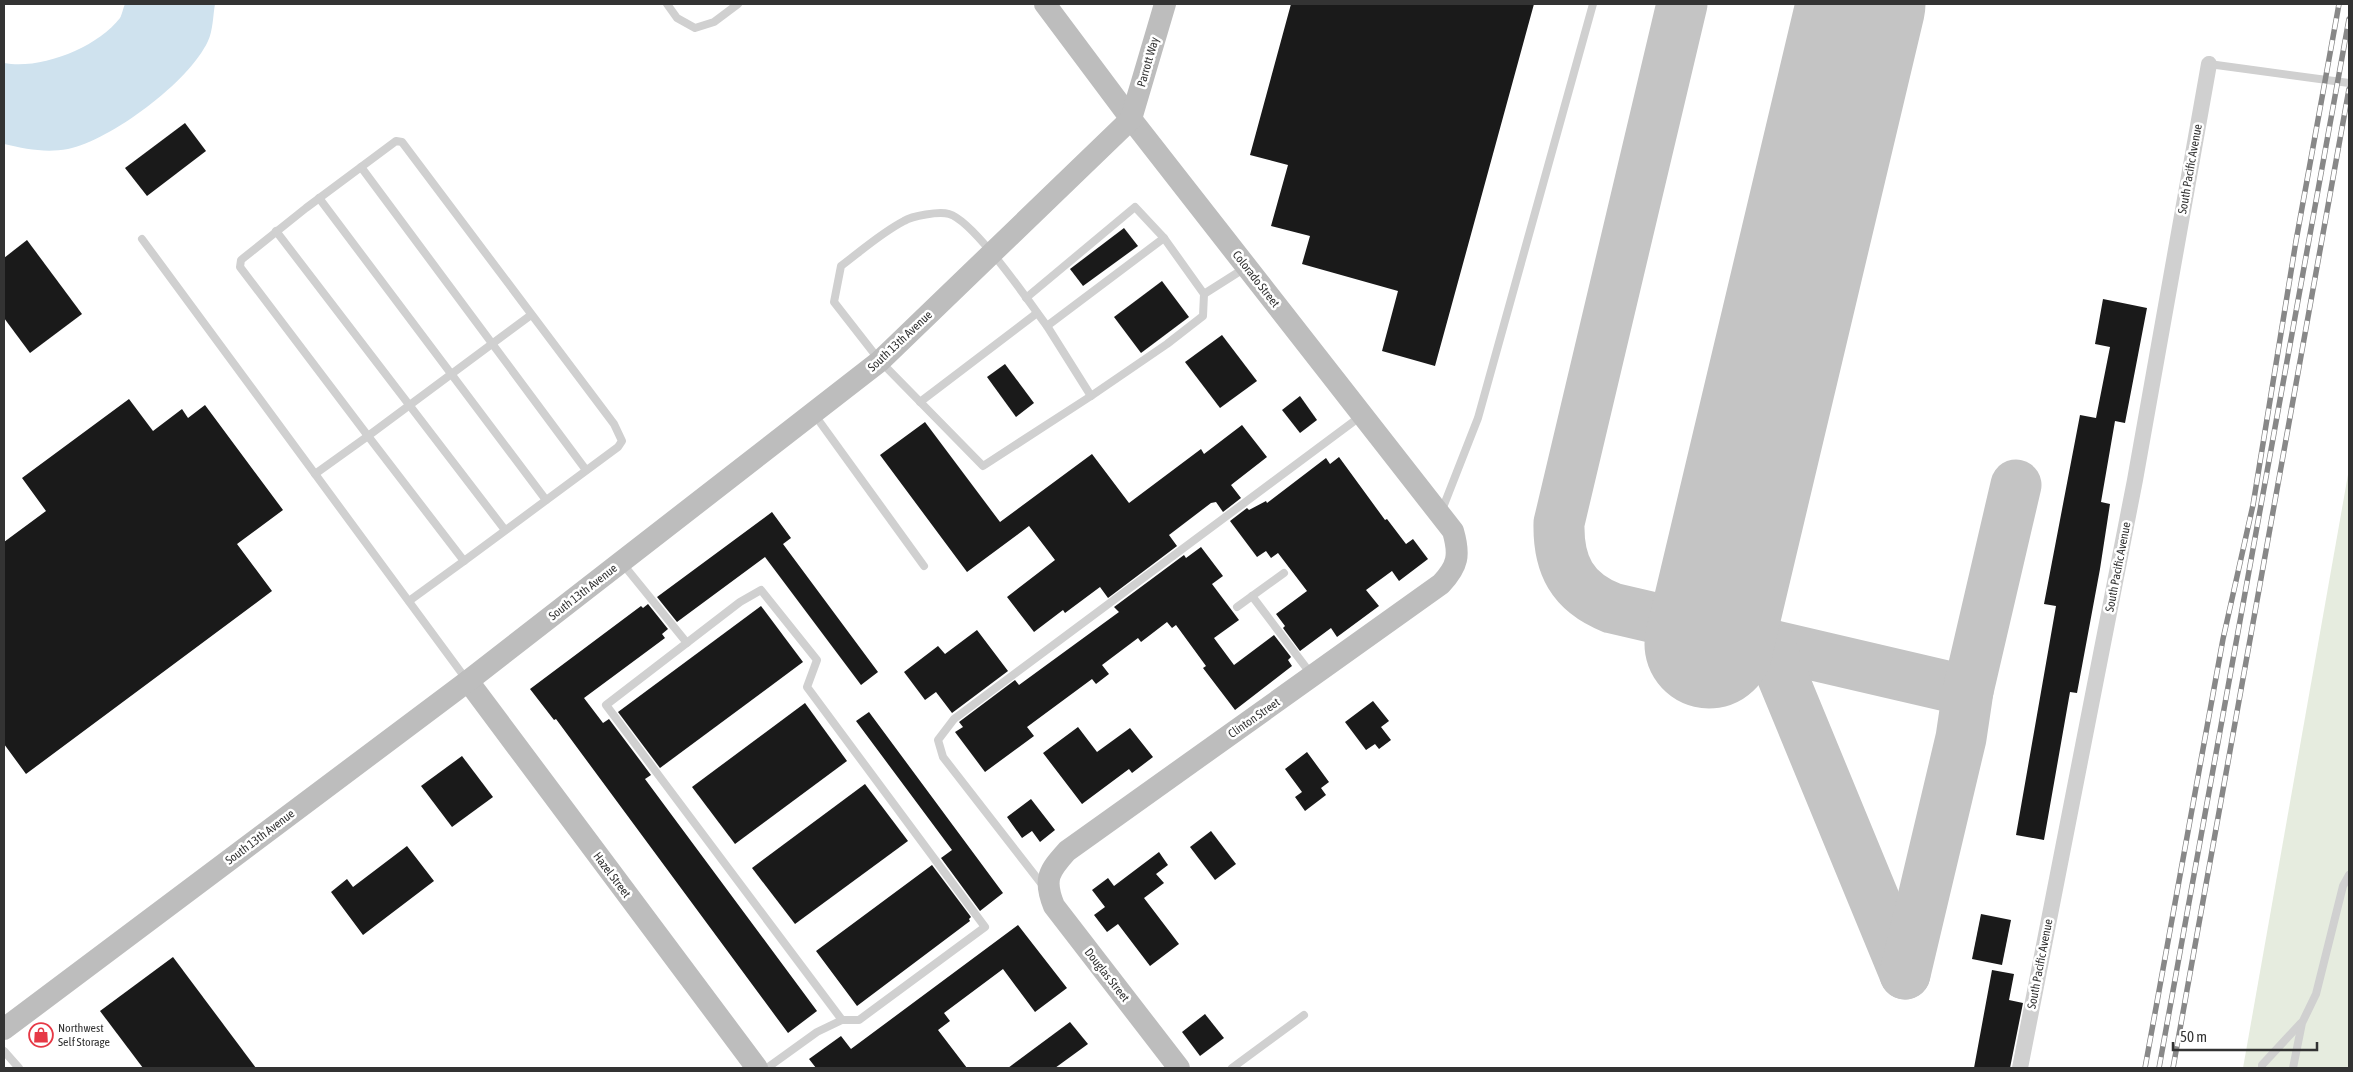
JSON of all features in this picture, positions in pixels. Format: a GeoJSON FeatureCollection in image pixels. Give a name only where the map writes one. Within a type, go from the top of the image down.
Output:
{"type":"FeatureCollection","features":[{"type":"Feature","properties":{"kind":"street","name":"Colorado Street"},"geometry":{"type":"LineString","coordinates":[[1045,4],[1131,119],[1453,530],[1457,545],[1457,557]]}},
{"type":"Feature","properties":{"kind":"street","name":"Parrott Way"},"geometry":{"type":"LineString","coordinates":[[1131,119],[1165,4]]}},
{"type":"Feature","properties":{"kind":"street","name":"South Pacific Avenue"},"geometry":{"type":"LineString","coordinates":[[2020,1068],[2134,480],[2209,64]]}},
{"type":"Feature","properties":{"kind":"street","name":"South 13th Avenue"},"geometry":{"type":"LineString","coordinates":[[4,1029],[468,681],[880,362],[1131,119]]}},
{"type":"Feature","properties":{"kind":"street","name":"Clinton Street"},"geometry":{"type":"LineString","coordinates":[[1048,885],[1057,862],[1067,850],[1441,584],[1453,572],[1457,557]]}},
{"type":"Feature","properties":{"kind":"street","name":"Hazel Street"},"geometry":{"type":"LineString","coordinates":[[468,681],[757,1068]]}},
{"type":"Feature","properties":{"kind":"street","name":"Douglas Street"},"geometry":{"type":"LineString","coordinates":[[1048,885],[1054,906],[1179,1068]]}},
{"type":"Feature","properties":{"kind":"lane"},"geometry":{"type":"LineString","coordinates":[[667,4],[677,18],[695,28],[714,22],[738,4]]}},
{"type":"Feature","properties":{"kind":"lane"},"geometry":{"type":"LineString","coordinates":[[1440,514],[1478,418],[1593,4]]}},
{"type":"Feature","properties":{"kind":"lane"},"geometry":{"type":"LineString","coordinates":[[2209,64],[2349,83]]}},
{"type":"Feature","properties":{"kind":"lane"},"geometry":{"type":"LineString","coordinates":[[409,601],[464,561],[586,470],[618,447],[622,441],[614,424],[402,142],[396,141],[240,260],[240,267],[464,561]]}},
{"type":"Feature","properties":{"kind":"lane"},"geometry":{"type":"LineString","coordinates":[[361,167],[586,470]]}},
{"type":"Feature","properties":{"kind":"lane"},"geometry":{"type":"LineString","coordinates":[[319,198],[546,500]]}},
{"type":"Feature","properties":{"kind":"lane"},"geometry":{"type":"LineString","coordinates":[[1026,298],[1135,207],[1164,238],[1204,294],[1203,316],[1167,344],[1091,396],[984,466],[880,362],[834,302],[841,266],[904,220],[916,216],[948,214],[969,229],[992,254],[1047,326],[1091,396]]}},
{"type":"Feature","properties":{"kind":"lane"},"geometry":{"type":"LineString","coordinates":[[276,231],[505,530]]}},
{"type":"Feature","properties":{"kind":"lane"},"geometry":{"type":"LineString","coordinates":[[1047,326],[1164,238]]}},
{"type":"Feature","properties":{"kind":"lane"},"geometry":{"type":"LineString","coordinates":[[142,239],[468,681]]}},
{"type":"Feature","properties":{"kind":"lane"},"geometry":{"type":"LineString","coordinates":[[1204,294],[1247,267]]}},
{"type":"Feature","properties":{"kind":"lane"},"geometry":{"type":"LineString","coordinates":[[920,402],[1037,313]]}},
{"type":"Feature","properties":{"kind":"lane"},"geometry":{"type":"LineString","coordinates":[[315,474],[531,315]]}},
{"type":"Feature","properties":{"kind":"lane"},"geometry":{"type":"LineString","coordinates":[[814,413],[924,566]]}},
{"type":"Feature","properties":{"kind":"lane"},"geometry":{"type":"LineString","coordinates":[[1048,885],[943,757],[938,740],[954,719],[1363,415]]}},
{"type":"Feature","properties":{"kind":"lane"},"geometry":{"type":"LineString","coordinates":[[621,562],[687,643]]}},
{"type":"Feature","properties":{"kind":"lane"},"geometry":{"type":"LineString","coordinates":[[1237,607],[1284,573]]}},
{"type":"Feature","properties":{"kind":"lane"},"geometry":{"type":"LineString","coordinates":[[767,1068],[817,1032],[842,1020],[859,1020],[985,927],[807,687],[817,660],[761,590],[740,602],[606,705],[842,1020]]}},
{"type":"Feature","properties":{"kind":"lane"},"geometry":{"type":"LineString","coordinates":[[1252,596],[1313,676]]}},
{"type":"Feature","properties":{"kind":"lane"},"geometry":{"type":"LineString","coordinates":[[2293,1068],[2302,1023],[2316,994],[2343,886],[2349,875]]}},
{"type":"Feature","properties":{"kind":"lane"},"geometry":{"type":"LineString","coordinates":[[1232,1068],[1304,1014]]}},
{"type":"Feature","properties":{"kind":"lane"},"geometry":{"type":"LineString","coordinates":[[2262,1068],[2262,1065],[2302,1023]]}},
{"type":"Feature","properties":{"kind":"lane"},"geometry":{"type":"LineString","coordinates":[[4,1051],[19,1068]]}},
{"type":"Feature","properties":{"kind":"shaded area"},"geometry":{"type":"Polygon","coordinates":[[[2349,469],[2349,1068],[2243,1068],[2349,469]]]}},
{"type":"Feature","properties":{"kind":"water"},"geometry":{"type":"Polygon","coordinates":[[[125,4],[215,4],[210,37],[198,57],[167,91],[126,122],[105,134],[68,149],[51,151],[4,144],[4,63],[34,63],[50,60],[83,47],[110,29],[120,18],[125,4]]]}},
{"type":"Feature","properties":{"kind":"building"},"geometry":{"type":"Polygon","coordinates":[[[1291,4],[1534,4],[1435,366],[1382,351],[1398,291],[1302,264],[1310,236],[1271,226],[1288,165],[1250,155],[1291,4]]]}},
{"type":"Feature","properties":{"kind":"building"},"geometry":{"type":"Polygon","coordinates":[[[185,123],[206,151],[147,196],[125,168],[185,123]]]}},
{"type":"Feature","properties":{"kind":"building"},"geometry":{"type":"Polygon","coordinates":[[[1124,228],[1138,246],[1083,286],[1070,269],[1124,228]]]}},
{"type":"Feature","properties":{"kind":"building"},"geometry":{"type":"Polygon","coordinates":[[[27,240],[82,314],[30,353],[4,318],[4,258],[27,240]]]}},
{"type":"Feature","properties":{"kind":"building"},"geometry":{"type":"Polygon","coordinates":[[[1162,281],[1189,317],[1141,353],[1114,317],[1162,281]]]}},
{"type":"Feature","properties":{"kind":"building"},"geometry":{"type":"Polygon","coordinates":[[[2103,299],[2147,308],[2125,423],[2115,421],[2101,502],[2110,504],[2100,569],[2077,693],[2070,692],[2044,840],[2016,835],[2056,606],[2044,604],[2080,415],[2096,418],[2110,347],[2095,344],[2103,299]]]}},
{"type":"Feature","properties":{"kind":"building"},"geometry":{"type":"Polygon","coordinates":[[[1222,335],[1257,381],[1220,408],[1185,362],[1222,335]]]}},
{"type":"Feature","properties":{"kind":"building"},"geometry":{"type":"Polygon","coordinates":[[[1005,364],[1034,403],[1016,417],[987,377],[1005,364]]]}},
{"type":"Feature","properties":{"kind":"building"},"geometry":{"type":"Polygon","coordinates":[[[1300,396],[1317,420],[1300,433],[1282,410],[1300,396]]]}},
{"type":"Feature","properties":{"kind":"building"},"geometry":{"type":"Polygon","coordinates":[[[129,399],[153,431],[182,409],[188,418],[205,405],[283,510],[237,544],[272,591],[26,774],[4,744],[4,542],[46,511],[22,478],[129,399]]]}},
{"type":"Feature","properties":{"kind":"building"},"geometry":{"type":"Polygon","coordinates":[[[925,422],[1000,522],[1092,454],[1129,503],[1201,449],[1204,454],[1242,425],[1267,457],[1231,485],[1241,498],[1223,512],[1216,502],[1211,503],[1169,535],[1177,546],[1108,598],[1100,587],[1065,613],[1063,610],[1034,632],[1007,597],[1055,560],[1029,526],[967,572],[880,455],[925,422]]]}},
{"type":"Feature","properties":{"kind":"building"},"geometry":{"type":"Polygon","coordinates":[[[1339,457],[1385,520],[1387,519],[1406,544],[1413,539],[1428,559],[1399,581],[1392,571],[1366,590],[1379,606],[1337,637],[1331,628],[1300,651],[1283,628],[1285,626],[1276,614],[1307,591],[1278,553],[1271,558],[1266,551],[1257,557],[1230,521],[1247,508],[1249,510],[1266,501],[1267,503],[1326,458],[1330,464],[1339,457]]]}},
{"type":"Feature","properties":{"kind":"building"},"geometry":{"type":"Polygon","coordinates":[[[772,512],[791,538],[783,544],[878,672],[861,685],[765,557],[677,622],[657,597],[772,512]]]}},
{"type":"Feature","properties":{"kind":"building"},"geometry":{"type":"Polygon","coordinates":[[[1201,547],[1223,576],[1212,584],[1239,620],[1214,638],[1234,665],[1274,635],[1291,657],[1288,660],[1292,666],[1235,710],[1203,668],[1206,666],[1176,625],[1172,628],[1167,622],[1141,642],[1138,638],[1102,665],[1109,674],[1096,684],[1092,679],[1027,727],[1034,736],[985,772],[955,732],[963,727],[959,722],[1015,680],[1019,685],[1119,612],[1114,607],[1184,555],[1186,558],[1201,547]]]}},
{"type":"Feature","properties":{"kind":"building"},"geometry":{"type":"Polygon","coordinates":[[[648,604],[668,629],[662,634],[665,638],[584,698],[603,723],[609,719],[651,775],[645,779],[817,1011],[788,1033],[556,719],[554,720],[530,689],[641,606],[643,608],[648,604]]]}},
{"type":"Feature","properties":{"kind":"building"},"geometry":{"type":"Polygon","coordinates":[[[761,606],[803,662],[660,768],[618,712],[761,606]]]}},
{"type":"Feature","properties":{"kind":"building"},"geometry":{"type":"Polygon","coordinates":[[[977,630],[1008,671],[952,713],[936,692],[925,700],[904,672],[938,646],[945,654],[977,630]]]}},
{"type":"Feature","properties":{"kind":"building"},"geometry":{"type":"Polygon","coordinates":[[[1373,701],[1389,721],[1381,727],[1391,740],[1379,749],[1375,744],[1366,750],[1345,722],[1373,701]]]}},
{"type":"Feature","properties":{"kind":"building"},"geometry":{"type":"Polygon","coordinates":[[[805,703],[847,761],[735,844],[692,787],[805,703]]]}},
{"type":"Feature","properties":{"kind":"building"},"geometry":{"type":"Polygon","coordinates":[[[869,712],[1003,893],[980,911],[941,858],[952,850],[856,721],[869,712]]]}},
{"type":"Feature","properties":{"kind":"building"},"geometry":{"type":"Polygon","coordinates":[[[1078,727],[1097,752],[1130,728],[1153,757],[1132,773],[1129,769],[1082,804],[1043,753],[1078,727]]]}},
{"type":"Feature","properties":{"kind":"building"},"geometry":{"type":"Polygon","coordinates":[[[1307,752],[1329,782],[1321,788],[1326,795],[1305,811],[1295,797],[1302,792],[1285,769],[1307,752]]]}},
{"type":"Feature","properties":{"kind":"building"},"geometry":{"type":"Polygon","coordinates":[[[462,756],[493,797],[452,827],[421,786],[462,756]]]}},
{"type":"Feature","properties":{"kind":"building"},"geometry":{"type":"Polygon","coordinates":[[[865,784],[908,841],[795,924],[752,868],[865,784]]]}},
{"type":"Feature","properties":{"kind":"building"},"geometry":{"type":"Polygon","coordinates":[[[1031,799],[1055,830],[1040,842],[1032,831],[1022,838],[1007,817],[1031,799]]]}},
{"type":"Feature","properties":{"kind":"building"},"geometry":{"type":"Polygon","coordinates":[[[1211,831],[1236,864],[1215,880],[1190,847],[1211,831]]]}},
{"type":"Feature","properties":{"kind":"building"},"geometry":{"type":"Polygon","coordinates":[[[407,846],[434,881],[363,935],[331,892],[347,879],[353,887],[407,846]]]}},
{"type":"Feature","properties":{"kind":"building"},"geometry":{"type":"Polygon","coordinates":[[[1159,852],[1168,865],[1156,874],[1164,883],[1144,898],[1179,944],[1150,966],[1118,924],[1107,932],[1094,915],[1105,907],[1092,890],[1108,878],[1114,886],[1159,852]]]}},
{"type":"Feature","properties":{"kind":"building"},"geometry":{"type":"Polygon","coordinates":[[[932,865],[971,917],[970,921],[857,1006],[816,951],[932,865]]]}},
{"type":"Feature","properties":{"kind":"building"},"geometry":{"type":"Polygon","coordinates":[[[1981,914],[2011,920],[2002,965],[1972,959],[1981,914]]]}},
{"type":"Feature","properties":{"kind":"building"},"geometry":{"type":"Polygon","coordinates":[[[1018,925],[1067,988],[1035,1012],[1003,969],[944,1013],[950,1021],[938,1030],[967,1068],[816,1068],[809,1059],[841,1036],[851,1049],[1018,925]]]}},
{"type":"Feature","properties":{"kind":"building"},"geometry":{"type":"Polygon","coordinates":[[[173,957],[256,1068],[143,1068],[100,1011],[173,957]]]}},
{"type":"Feature","properties":{"kind":"building"},"geometry":{"type":"Polygon","coordinates":[[[1992,970],[2014,974],[2009,1000],[2023,1003],[2010,1068],[1974,1068],[1992,970]]]}},
{"type":"Feature","properties":{"kind":"building"},"geometry":{"type":"Polygon","coordinates":[[[1205,1014],[1224,1038],[1200,1056],[1182,1032],[1205,1014]]]}},
{"type":"Feature","properties":{"kind":"building"},"geometry":{"type":"Polygon","coordinates":[[[1070,1022],[1088,1044],[1055,1068],[1008,1068],[1070,1022]]]}},
{"type":"Feature","properties":{"kind":"taxiway"},"geometry":{"type":"LineString","coordinates":[[1682,4],[1559,523],[1561,552],[1565,564],[1577,585],[1587,594],[1612,608],[1968,691]]}},
{"type":"Feature","properties":{"kind":"taxiway"},"geometry":{"type":"LineString","coordinates":[[1905,974],[1961,738],[1968,691],[2016,485]]}},
{"type":"Feature","properties":{"kind":"taxiway"},"geometry":{"type":"LineString","coordinates":[[1769,644],[1905,974]]}},
{"type":"Feature","properties":{"kind":"runway"},"geometry":{"type":"LineString","coordinates":[[1709,644],[1861,4]]}},
{"type":"Feature","properties":{"kind":"railway"},"geometry":{"type":"LineString","coordinates":[[2145,1068],[2223,639],[2253,505],[2296,241],[2339,4]]}},
{"type":"Feature","properties":{"kind":"railway"},"geometry":{"type":"LineString","coordinates":[[2159,1068],[2349,19]]}},
{"type":"Feature","properties":{"kind":"railway"},"geometry":{"type":"LineString","coordinates":[[2173,1068],[2349,89]]}},
{"type":"Feature","properties":{"kind":"place","name":"Northwest Self Storage"},"geometry":{"type":"Point","coordinates":[41,1035]}}]}
